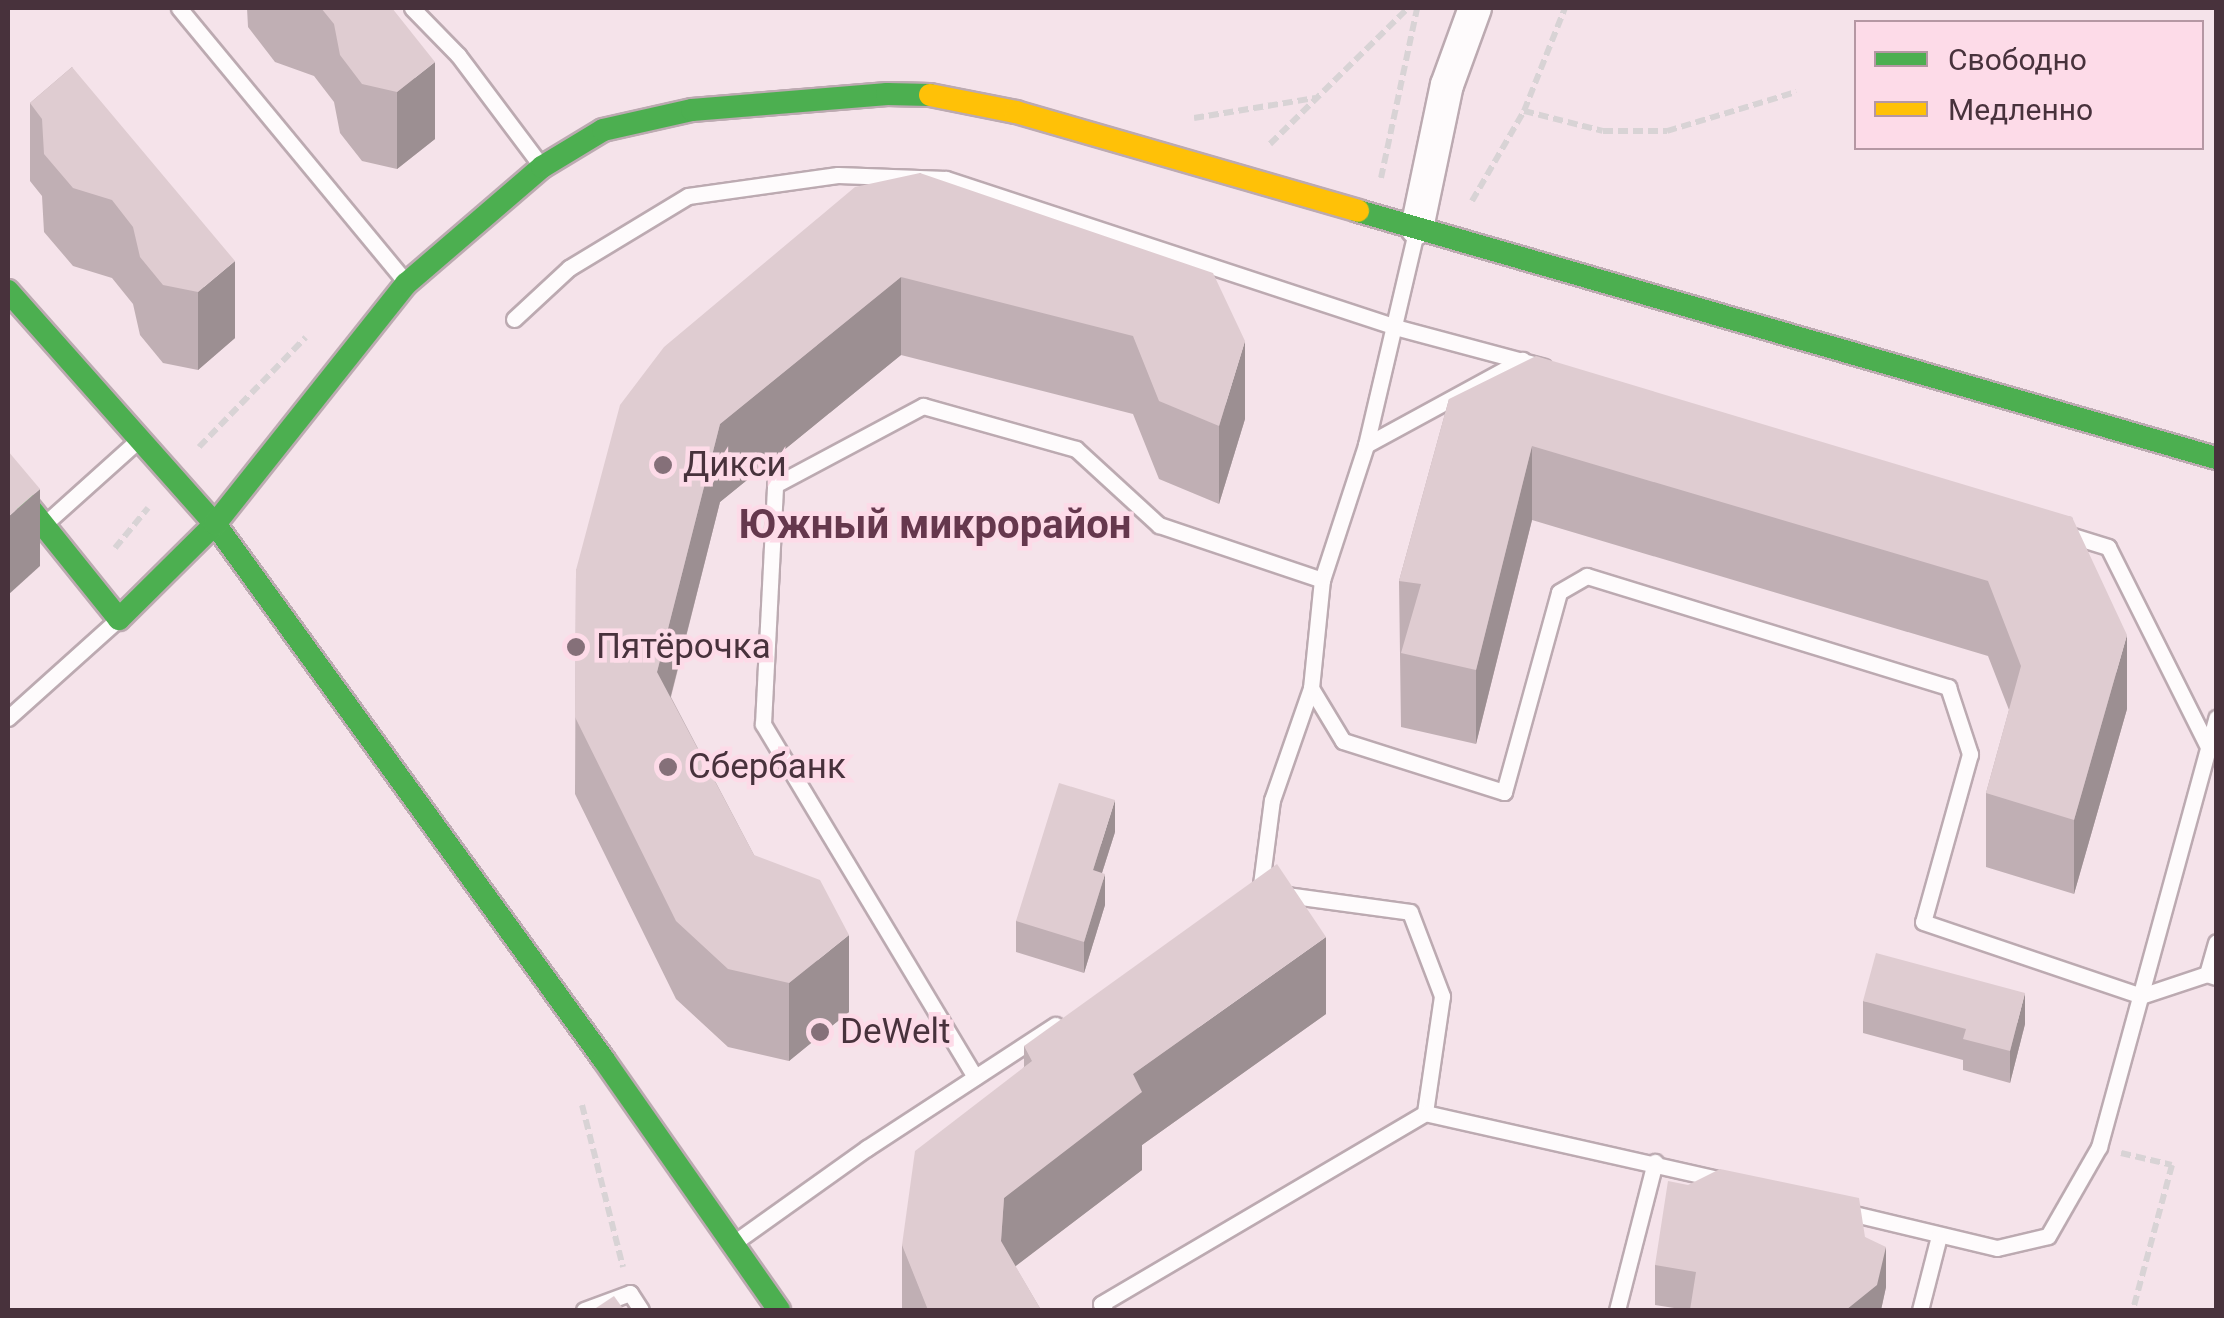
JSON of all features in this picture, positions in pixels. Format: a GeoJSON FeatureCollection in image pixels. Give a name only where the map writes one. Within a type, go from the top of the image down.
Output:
{"type":"FeatureCollection","features":[{"type":"Feature","properties":{"kind":"street"},"geometry":{"type":"LineString","coordinates":[[1417,228],[1447,85],[1476,8]]}},
{"type":"Feature","properties":{"kind":"street"},"geometry":{"type":"LineString","coordinates":[[8,482],[45,523],[118,619],[216,524],[406,284],[542,167],[602,130],[692,110],[794,100],[933,94],[1016,112],[2216,458]]}},
{"type":"Feature","properties":{"kind":"street"},"geometry":{"type":"LineString","coordinates":[[8,290],[216,524],[779,1310]]}},
{"type":"Feature","properties":{"kind":"lane"},"geometry":{"type":"LineString","coordinates":[[180,8],[406,284]]}},
{"type":"Feature","properties":{"kind":"lane"},"geometry":{"type":"LineString","coordinates":[[412,8],[458,55],[542,167]]}},
{"type":"Feature","properties":{"kind":"lane"},"geometry":{"type":"LineString","coordinates":[[514,319],[569,268],[688,196],[838,176],[946,179],[1395,327],[1560,372]]}},
{"type":"Feature","properties":{"kind":"lane"},"geometry":{"type":"LineString","coordinates":[[1260,892],[1272,800],[1311,688],[1322,580],[1366,444],[1417,228]]}},
{"type":"Feature","properties":{"kind":"lane"},"geometry":{"type":"LineString","coordinates":[[1366,444],[1522,360]]}},
{"type":"Feature","properties":{"kind":"lane"},"geometry":{"type":"LineString","coordinates":[[975,1077],[763,724],[775,485],[923,406],[1076,449],[1160,525],[1322,580]]}},
{"type":"Feature","properties":{"kind":"lane"},"geometry":{"type":"LineString","coordinates":[[45,523],[139,439]]}},
{"type":"Feature","properties":{"kind":"lane"},"geometry":{"type":"LineString","coordinates":[[2052,529],[2108,548],[2208,747]]}},
{"type":"Feature","properties":{"kind":"lane"},"geometry":{"type":"LineString","coordinates":[[1311,688],[1343,741],[1504,792],[1559,592],[1587,576],[1948,688],[1970,754],[1923,922],[2141,996],[2212,975],[2216,942]]}},
{"type":"Feature","properties":{"kind":"lane"},"geometry":{"type":"LineString","coordinates":[[8,718],[118,619]]}},
{"type":"Feature","properties":{"kind":"lane"},"geometry":{"type":"LineString","coordinates":[[1825,1206],[1996,1248],[2048,1236],[2099,1147],[2216,718]]}},
{"type":"Feature","properties":{"kind":"lane"},"geometry":{"type":"LineString","coordinates":[[1243,903],[1260,892],[1410,912],[1442,996],[1425,1113]]}},
{"type":"Feature","properties":{"kind":"lane"},"geometry":{"type":"LineString","coordinates":[[732,1244],[1076,1012]]}},
{"type":"Feature","properties":{"kind":"lane"},"geometry":{"type":"LineString","coordinates":[[1105,1310],[1101,1304],[1425,1113],[1750,1186]]}},
{"type":"Feature","properties":{"kind":"lane"},"geometry":{"type":"LineString","coordinates":[[1616,1310],[1655,1162]]}},
{"type":"Feature","properties":{"kind":"lane"},"geometry":{"type":"LineString","coordinates":[[1920,1310],[1938,1236]]}},
{"type":"Feature","properties":{"kind":"lane"},"geometry":{"type":"LineString","coordinates":[[584,1310],[630,1292],[642,1310]]}},
{"type":"Feature","properties":{"kind":"path"},"geometry":{"type":"LineString","coordinates":[[1237,176],[1408,8]]}},
{"type":"Feature","properties":{"kind":"path"},"geometry":{"type":"LineString","coordinates":[[1373,215],[1417,8]]}},
{"type":"Feature","properties":{"kind":"path"},"geometry":{"type":"LineString","coordinates":[[1454,238],[1524,111],[1565,8]]}},
{"type":"Feature","properties":{"kind":"path"},"geometry":{"type":"LineString","coordinates":[[1524,111],[1603,131],[1667,132],[1796,92]]}},
{"type":"Feature","properties":{"kind":"path"},"geometry":{"type":"LineString","coordinates":[[1185,119],[1316,98]]}},
{"type":"Feature","properties":{"kind":"path"},"geometry":{"type":"LineString","coordinates":[[188,458],[318,324]]}},
{"type":"Feature","properties":{"kind":"path"},"geometry":{"type":"LineString","coordinates":[[582,1103],[630,1292]]}},
{"type":"Feature","properties":{"kind":"path"},"geometry":{"type":"LineString","coordinates":[[2099,1147],[2172,1165],[2132,1310]]}},
{"type":"Feature","properties":{"kind":"building"},"geometry":{"type":"Polygon","coordinates":[[[321,8],[392,8],[435,62],[397,92],[362,84],[340,55],[334,24],[321,8]]]}},
{"type":"Feature","properties":{"kind":"building"},"geometry":{"type":"Polygon","coordinates":[[[72,67],[235,261],[198,292],[163,285],[140,257],[133,227],[112,200],[73,188],[44,154],[42,119],[30,103],[72,67]]]}},
{"type":"Feature","properties":{"kind":"building"},"geometry":{"type":"Polygon","coordinates":[[[920,173],[1213,273],[1245,341],[1219,426],[1159,401],[1133,336],[901,277],[720,424],[657,672],[754,855],[820,880],[849,935],[789,983],[728,969],[676,921],[575,717],[576,570],[620,405],[664,347],[855,187],[920,173]]]}},
{"type":"Feature","properties":{"kind":"building"},"geometry":{"type":"Polygon","coordinates":[[[1536,356],[2072,517],[2127,635],[2074,820],[1986,793],[2021,666],[1988,581],[1532,446],[1476,670],[1401,653],[1421,584],[1399,581],[1449,399],[1536,356]]]}},
{"type":"Feature","properties":{"kind":"building"},"geometry":{"type":"Polygon","coordinates":[[[8,451],[40,489],[8,517],[8,451]]]}},
{"type":"Feature","properties":{"kind":"building"},"geometry":{"type":"Polygon","coordinates":[[[1059,783],[1115,800],[1093,870],[1105,874],[1084,942],[1016,921],[1059,783]]]}},
{"type":"Feature","properties":{"kind":"building"},"geometry":{"type":"Polygon","coordinates":[[[1277,864],[1326,937],[1133,1074],[1142,1092],[1004,1198],[1001,1241],[1041,1310],[928,1310],[902,1245],[915,1151],[1032,1061],[1024,1046],[1277,864]]]}},
{"type":"Feature","properties":{"kind":"building"},"geometry":{"type":"Polygon","coordinates":[[[1876,953],[2025,993],[2010,1051],[1963,1039],[1966,1029],[1863,1001],[1876,953]]]}},
{"type":"Feature","properties":{"kind":"building"},"geometry":{"type":"Polygon","coordinates":[[[1720,1169],[1859,1198],[1865,1237],[1886,1247],[1877,1285],[1846,1310],[1690,1310],[1696,1272],[1655,1265],[1668,1181],[1688,1185],[1720,1169]]]}},
{"type":"Feature","properties":{"kind":"building"},"geometry":{"type":"Polygon","coordinates":[[[614,1296],[624,1310],[593,1310],[614,1296]]]}},
{"type":"Feature","properties":{"kind":"traffic: fast"},"geometry":{"type":"LineString","coordinates":[[8,481],[119,619],[215,524],[406,284],[542,167],[603,130],[692,110],[887,94],[930,95]]}},
{"type":"Feature","properties":{"kind":"traffic: fast"},"geometry":{"type":"LineString","coordinates":[[1358,211],[2216,458]]}},
{"type":"Feature","properties":{"kind":"traffic: fast"},"geometry":{"type":"LineString","coordinates":[[8,291],[215,524],[604,1060],[779,1310]]}},
{"type":"Feature","properties":{"kind":"traffic: slow"},"geometry":{"type":"LineString","coordinates":[[930,95],[1016,112],[1358,211]]}},
{"type":"Feature","properties":{"kind":"place","name":"Дикси"},"geometry":{"type":"Point","coordinates":[663,465]}},
{"type":"Feature","properties":{"kind":"place","name":"Пятёрочка"},"geometry":{"type":"Point","coordinates":[576,647]}},
{"type":"Feature","properties":{"kind":"place","name":"Сбербанк"},"geometry":{"type":"Point","coordinates":[668,767]}},
{"type":"Feature","properties":{"kind":"place","name":"DeWelt"},"geometry":{"type":"Point","coordinates":[820,1032]}},
{"type":"Feature","properties":{"kind":"district","name":"Южный микрорайон"},"geometry":{"type":"Point","coordinates":[935,525]}}]}
